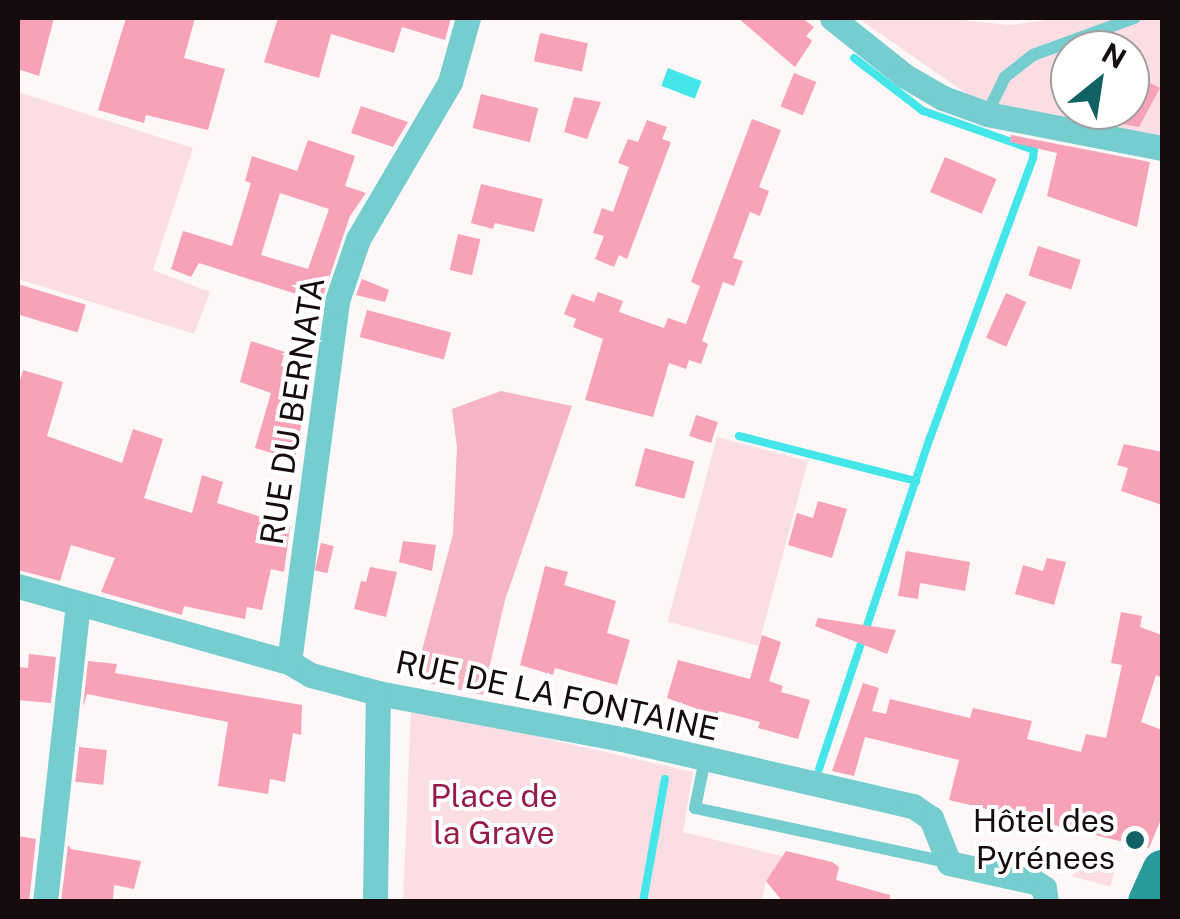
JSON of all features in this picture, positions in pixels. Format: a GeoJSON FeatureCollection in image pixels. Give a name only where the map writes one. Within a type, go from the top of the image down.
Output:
{"type":"FeatureCollection","features":[{"type":"Feature","properties":{"kind":"main road"},"geometry":{"type":"LineString","coordinates":[[1148,902],[1162,870]]}},
{"type":"Feature","properties":{"kind":"street","name":"RUE DU BERNATA"},"geometry":{"type":"LineString","coordinates":[[289,662],[337,301],[358,239],[450,82],[468,18]]}},
{"type":"Feature","properties":{"kind":"street"},"geometry":{"type":"LineString","coordinates":[[832,18],[904,76],[943,98],[987,114],[1162,148]]}},
{"type":"Feature","properties":{"kind":"street","name":"RUE DE LA FONTAINE"},"geometry":{"type":"LineString","coordinates":[[18,586],[289,662],[311,675],[378,693],[705,759],[913,806],[931,818],[950,863]]}},
{"type":"Feature","properties":{"kind":"street"},"geometry":{"type":"LineString","coordinates":[[45,902],[78,604]]}},
{"type":"Feature","properties":{"kind":"street"},"geometry":{"type":"LineString","coordinates":[[375,902],[378,693]]}},
{"type":"Feature","properties":{"kind":"street"},"geometry":{"type":"LineString","coordinates":[[950,863],[1035,882],[1044,888],[1046,902]]}},
{"type":"Feature","properties":{"kind":"lane"},"geometry":{"type":"LineString","coordinates":[[987,114],[1005,77],[1033,54],[1134,18]]}},
{"type":"Feature","properties":{"kind":"lane"},"geometry":{"type":"LineString","coordinates":[[705,759],[695,808],[950,863]]}},
{"type":"Feature","properties":{"kind":"green space"},"geometry":{"type":"Polygon","coordinates":[[[943,18],[1010,25],[1061,18],[1162,18],[1162,142],[1101,130],[1150,130],[1150,30],[1050,30],[1050,120],[967,94],[859,19],[943,18]]]}},
{"type":"Feature","properties":{"kind":"green space"},"geometry":{"type":"Polygon","coordinates":[[[18,92],[193,148],[153,270],[210,292],[194,334],[18,279],[18,92]]]}},
{"type":"Feature","properties":{"kind":"green space"},"geometry":{"type":"Polygon","coordinates":[[[717,437],[808,461],[758,646],[668,621],[717,437]]]}},
{"type":"Feature","properties":{"kind":"green space","name":"Place de la Grave"},"geometry":{"type":"Polygon","coordinates":[[[411,708],[693,772],[683,832],[785,857],[766,880],[762,901],[403,902],[411,708]]]}},
{"type":"Feature","properties":{"kind":"green space"},"geometry":{"type":"Polygon","coordinates":[[[1077,860],[1115,870],[1110,887],[1073,876],[1077,860]]]}},
{"type":"Feature","properties":{"kind":"shaded area"},"geometry":{"type":"Polygon","coordinates":[[[501,391],[572,406],[505,600],[483,695],[414,680],[453,534],[457,447],[452,409],[501,391]]]}},
{"type":"Feature","properties":{"kind":"water"},"geometry":{"type":"Polygon","coordinates":[[[668,68],[702,81],[695,99],[661,86],[668,68]]]}},
{"type":"Feature","properties":{"kind":"building"},"geometry":{"type":"Polygon","coordinates":[[[18,18],[54,18],[39,76],[18,69],[18,18]]]}},
{"type":"Feature","properties":{"kind":"building"},"geometry":{"type":"Polygon","coordinates":[[[126,18],[195,18],[184,58],[225,69],[208,130],[146,115],[144,123],[98,110],[126,18]]]}},
{"type":"Feature","properties":{"kind":"building"},"geometry":{"type":"Polygon","coordinates":[[[278,18],[451,18],[445,40],[402,27],[394,53],[331,34],[319,78],[264,62],[278,18]]]}},
{"type":"Feature","properties":{"kind":"building"},"geometry":{"type":"Polygon","coordinates":[[[738,18],[802,18],[814,27],[806,36],[812,41],[795,67],[738,18]]]}},
{"type":"Feature","properties":{"kind":"building"},"geometry":{"type":"Polygon","coordinates":[[[540,33],[588,43],[582,72],[534,61],[540,33]]]}},
{"type":"Feature","properties":{"kind":"building"},"geometry":{"type":"Polygon","coordinates":[[[794,73],[816,82],[803,115],[781,106],[794,73]]]}},
{"type":"Feature","properties":{"kind":"building"},"geometry":{"type":"Polygon","coordinates":[[[1150,83],[1160,88],[1150,107],[1150,83]]]}},
{"type":"Feature","properties":{"kind":"building"},"geometry":{"type":"Polygon","coordinates":[[[481,94],[538,108],[530,142],[473,128],[481,94]]]}},
{"type":"Feature","properties":{"kind":"building"},"geometry":{"type":"Polygon","coordinates":[[[574,97],[601,102],[587,139],[564,132],[574,97]]]}},
{"type":"Feature","properties":{"kind":"building"},"geometry":{"type":"Polygon","coordinates":[[[361,106],[408,122],[393,147],[351,133],[361,106]]]}},
{"type":"Feature","properties":{"kind":"building"},"geometry":{"type":"Polygon","coordinates":[[[752,119],[781,130],[759,187],[769,191],[760,216],[750,212],[733,258],[743,261],[734,286],[723,282],[702,341],[708,344],[701,364],[689,360],[686,369],[669,363],[653,417],[585,400],[603,339],[573,327],[576,319],[564,314],[572,294],[594,302],[598,292],[623,301],[619,312],[664,328],[668,318],[686,324],[700,286],[691,282],[752,119]]]}},
{"type":"Feature","properties":{"kind":"building"},"geometry":{"type":"Polygon","coordinates":[[[647,120],[667,127],[662,139],[671,142],[627,259],[619,255],[614,267],[595,259],[604,236],[593,233],[602,208],[613,212],[629,167],[618,163],[628,139],[638,142],[647,120]]]}},
{"type":"Feature","properties":{"kind":"building"},"geometry":{"type":"Polygon","coordinates":[[[1011,135],[1150,162],[1137,227],[1047,196],[1057,153],[1010,142],[1011,135]]]}},
{"type":"Feature","properties":{"kind":"building"},"geometry":{"type":"Polygon","coordinates":[[[308,140],[355,156],[345,186],[366,193],[350,216],[321,302],[199,263],[191,277],[171,269],[183,231],[232,246],[251,183],[245,181],[252,156],[297,171],[308,140]],[[280,193],[261,255],[308,269],[329,209],[280,193]]]}},
{"type":"Feature","properties":{"kind":"building"},"geometry":{"type":"Polygon","coordinates":[[[945,157],[997,179],[982,214],[930,192],[945,157]]]}},
{"type":"Feature","properties":{"kind":"building"},"geometry":{"type":"Polygon","coordinates":[[[481,184],[543,199],[534,232],[495,223],[493,229],[471,223],[481,184]]]}},
{"type":"Feature","properties":{"kind":"building"},"geometry":{"type":"Polygon","coordinates":[[[458,234],[480,239],[472,275],[450,270],[458,234]]]}},
{"type":"Feature","properties":{"kind":"building"},"geometry":{"type":"Polygon","coordinates":[[[1038,246],[1081,260],[1071,289],[1028,275],[1038,246]]]}},
{"type":"Feature","properties":{"kind":"building"},"geometry":{"type":"Polygon","coordinates":[[[362,279],[389,290],[385,302],[356,295],[362,279]]]}},
{"type":"Feature","properties":{"kind":"building"},"geometry":{"type":"Polygon","coordinates":[[[18,284],[86,305],[77,332],[18,314],[18,284]]]}},
{"type":"Feature","properties":{"kind":"building"},"geometry":{"type":"Polygon","coordinates":[[[1006,293],[1026,302],[1006,347],[986,338],[1006,293]]]}},
{"type":"Feature","properties":{"kind":"building"},"geometry":{"type":"Polygon","coordinates":[[[367,310],[451,333],[444,360],[360,337],[367,310]]]}},
{"type":"Feature","properties":{"kind":"building"},"geometry":{"type":"Polygon","coordinates":[[[251,341],[285,352],[281,366],[310,375],[295,460],[255,448],[271,393],[240,382],[251,341]]]}},
{"type":"Feature","properties":{"kind":"building"},"geometry":{"type":"Polygon","coordinates":[[[23,370],[63,382],[47,436],[122,463],[133,429],[163,439],[144,498],[192,513],[202,475],[223,482],[217,503],[290,526],[284,572],[271,569],[262,610],[247,607],[245,619],[184,606],[182,615],[101,592],[115,558],[71,545],[60,581],[18,570],[18,387],[23,370]]]}},
{"type":"Feature","properties":{"kind":"building"},"geometry":{"type":"Polygon","coordinates":[[[696,415],[718,422],[711,443],[689,436],[696,415]]]}},
{"type":"Feature","properties":{"kind":"building"},"geometry":{"type":"Polygon","coordinates":[[[1124,444],[1162,452],[1162,505],[1121,491],[1128,468],[1117,465],[1124,444]]]}},
{"type":"Feature","properties":{"kind":"building"},"geometry":{"type":"Polygon","coordinates":[[[645,448],[694,461],[684,499],[635,486],[645,448]]]}},
{"type":"Feature","properties":{"kind":"building"},"geometry":{"type":"Polygon","coordinates":[[[818,501],[847,509],[832,558],[788,545],[797,513],[813,518],[818,501]]]}},
{"type":"Feature","properties":{"kind":"building"},"geometry":{"type":"Polygon","coordinates":[[[403,541],[436,545],[432,571],[399,562],[403,541]]]}},
{"type":"Feature","properties":{"kind":"building"},"geometry":{"type":"Polygon","coordinates":[[[321,543],[334,546],[327,573],[315,570],[321,543]]]}},
{"type":"Feature","properties":{"kind":"building"},"geometry":{"type":"Polygon","coordinates":[[[906,551],[970,562],[965,591],[920,583],[918,599],[898,596],[906,551]]]}},
{"type":"Feature","properties":{"kind":"building"},"geometry":{"type":"Polygon","coordinates":[[[1047,558],[1066,562],[1054,605],[1015,594],[1023,565],[1043,571],[1047,558]]]}},
{"type":"Feature","properties":{"kind":"building"},"geometry":{"type":"Polygon","coordinates":[[[545,566],[568,572],[564,585],[616,601],[607,633],[630,640],[617,685],[555,668],[553,675],[520,665],[545,566]]]}},
{"type":"Feature","properties":{"kind":"building"},"geometry":{"type":"Polygon","coordinates":[[[370,567],[397,572],[386,617],[354,609],[361,581],[366,582],[370,567]]]}},
{"type":"Feature","properties":{"kind":"building"},"geometry":{"type":"Polygon","coordinates":[[[1121,612],[1142,616],[1140,627],[1162,635],[1162,678],[1156,675],[1141,722],[1162,730],[1162,817],[1149,848],[949,800],[959,760],[865,737],[854,776],[832,771],[863,683],[879,688],[872,711],[886,714],[890,699],[970,718],[973,708],[1032,721],[1027,739],[1081,752],[1086,734],[1106,738],[1122,665],[1111,663],[1121,612]]]}},
{"type":"Feature","properties":{"kind":"building"},"geometry":{"type":"Polygon","coordinates":[[[818,618],[896,630],[887,654],[815,626],[818,618]]]}},
{"type":"Feature","properties":{"kind":"building"},"geometry":{"type":"Polygon","coordinates":[[[762,635],[781,642],[769,681],[783,686],[781,692],[810,700],[798,739],[758,728],[760,722],[719,711],[717,716],[667,698],[678,660],[750,679],[762,635]]]}},
{"type":"Feature","properties":{"kind":"building"},"geometry":{"type":"Polygon","coordinates":[[[29,654],[56,657],[51,703],[18,700],[18,667],[28,668],[29,654]]]}},
{"type":"Feature","properties":{"kind":"building"},"geometry":{"type":"Polygon","coordinates":[[[88,661],[117,664],[115,673],[302,705],[301,735],[293,733],[285,782],[270,779],[268,794],[218,786],[228,722],[87,694],[83,707],[88,661]]]}},
{"type":"Feature","properties":{"kind":"building"},"geometry":{"type":"Polygon","coordinates":[[[79,747],[107,750],[103,785],[75,782],[79,747]]]}},
{"type":"Feature","properties":{"kind":"building"},"geometry":{"type":"Polygon","coordinates":[[[18,836],[36,839],[29,902],[18,902],[18,836]]]}},
{"type":"Feature","properties":{"kind":"building"},"geometry":{"type":"Polygon","coordinates":[[[68,845],[71,849],[141,861],[134,889],[114,885],[113,902],[61,902],[68,845]]]}},
{"type":"Feature","properties":{"kind":"building"},"geometry":{"type":"Polygon","coordinates":[[[786,851],[832,862],[839,867],[836,880],[890,895],[890,902],[783,902],[766,881],[786,851]]]}},
{"type":"Feature","properties":{"kind":"waterway"},"geometry":{"type":"LineString","coordinates":[[819,769],[930,438],[1034,150],[923,111],[854,58]]}},
{"type":"Feature","properties":{"kind":"waterway"},"geometry":{"type":"LineString","coordinates":[[739,436],[916,481]]}},
{"type":"Feature","properties":{"kind":"waterway"},"geometry":{"type":"LineString","coordinates":[[643,902],[665,779]]}},
{"type":"Feature","properties":{"kind":"place","name":"Hôtel des Pyrénees"},"geometry":{"type":"Point","coordinates":[1135,840]}}]}
